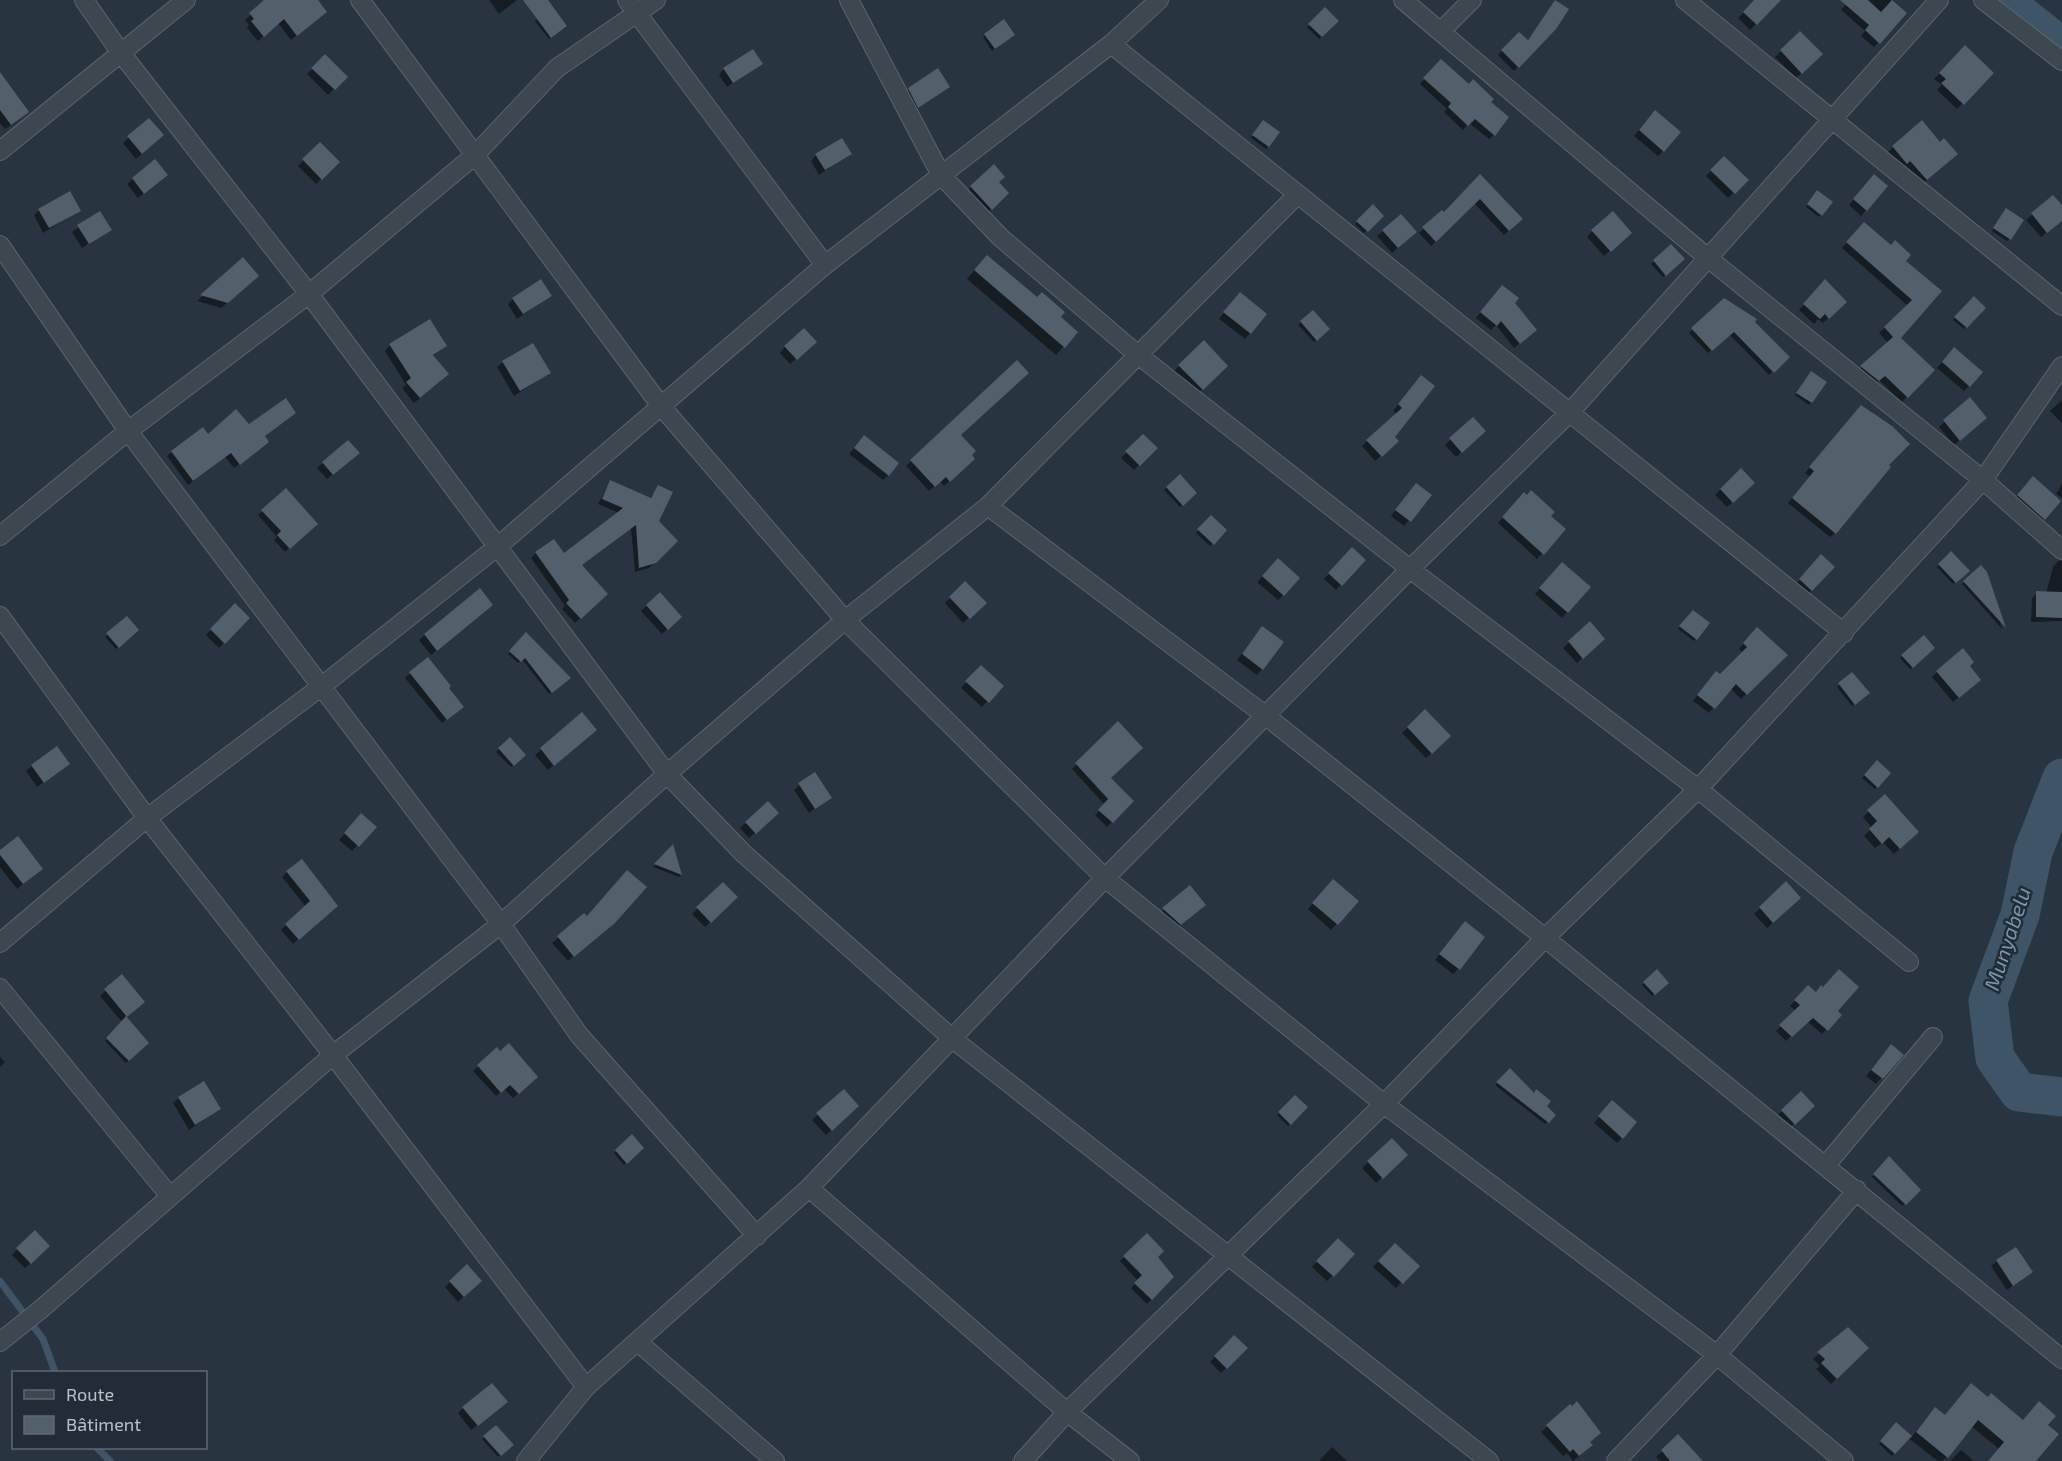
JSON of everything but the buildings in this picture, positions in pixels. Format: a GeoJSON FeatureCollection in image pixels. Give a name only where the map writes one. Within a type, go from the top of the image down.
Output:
{"type":"FeatureCollection","features":[{"type":"Feature","properties":{"kind":"street"},"geometry":{"type":"LineString","coordinates":[[84,0],[121,53],[309,294],[667,774],[744,854],[954,1040],[1489,1461]]}},
{"type":"Feature","properties":{"kind":"street"},"geometry":{"type":"LineString","coordinates":[[0,151],[186,0]]}},
{"type":"Feature","properties":{"kind":"street"},"geometry":{"type":"LineString","coordinates":[[360,0],[661,406],[845,620],[1106,878],[1384,1104],[1717,1355],[1844,1461]]}},
{"type":"Feature","properties":{"kind":"street"},"geometry":{"type":"LineString","coordinates":[[0,536],[128,431],[309,294],[476,155],[557,68],[631,6],[656,0]]}},
{"type":"Feature","properties":{"kind":"street"},"geometry":{"type":"LineString","coordinates":[[849,0],[941,175],[1000,237],[1137,354],[1410,570],[1698,789],[1909,962]]}},
{"type":"Feature","properties":{"kind":"street"},"geometry":{"type":"LineString","coordinates":[[0,943],[147,818],[322,686],[497,547],[825,265],[1111,44],[1159,0]]}},
{"type":"Feature","properties":{"kind":"street"},"geometry":{"type":"LineString","coordinates":[[1403,0],[1708,258],[1983,480],[2062,550]]}},
{"type":"Feature","properties":{"kind":"street"},"geometry":{"type":"LineString","coordinates":[[1441,31],[1472,0]]}},
{"type":"Feature","properties":{"kind":"street"},"geometry":{"type":"LineString","coordinates":[[1685,0],[2062,306]]}},
{"type":"Feature","properties":{"kind":"street"},"geometry":{"type":"LineString","coordinates":[[526,1461],[586,1387],[810,1188],[954,1040],[1106,878],[1410,570],[1571,411],[1939,0]]}},
{"type":"Feature","properties":{"kind":"street"},"geometry":{"type":"LineString","coordinates":[[1983,0],[2062,61]]}},
{"type":"Feature","properties":{"kind":"street"},"geometry":{"type":"LineString","coordinates":[[631,6],[825,265]]}},
{"type":"Feature","properties":{"kind":"street"},"geometry":{"type":"LineString","coordinates":[[1111,44],[1571,411],[1844,633]]}},
{"type":"Feature","properties":{"kind":"street"},"geometry":{"type":"LineString","coordinates":[[0,1342],[40,1310],[333,1055],[501,924],[667,774],[845,620],[988,506],[1298,194]]}},
{"type":"Feature","properties":{"kind":"street"},"geometry":{"type":"LineString","coordinates":[[0,246],[128,431],[501,924],[579,1035],[757,1236]]}},
{"type":"Feature","properties":{"kind":"street"},"geometry":{"type":"LineString","coordinates":[[1023,1461],[1067,1413],[1384,1104],[1545,938],[1698,789],[1983,480],[2062,366]]}},
{"type":"Feature","properties":{"kind":"street"},"geometry":{"type":"LineString","coordinates":[[988,506],[1266,716],[1857,1190],[2062,1359]]}},
{"type":"Feature","properties":{"kind":"street"},"geometry":{"type":"LineString","coordinates":[[0,616],[147,818],[333,1055],[586,1387]]}},
{"type":"Feature","properties":{"kind":"street"},"geometry":{"type":"LineString","coordinates":[[0,988],[170,1195]]}},
{"type":"Feature","properties":{"kind":"street"},"geometry":{"type":"LineString","coordinates":[[1826,1165],[1933,1036]]}},
{"type":"Feature","properties":{"kind":"street"},"geometry":{"type":"LineString","coordinates":[[810,1188],[1067,1413],[1130,1461]]}},
{"type":"Feature","properties":{"kind":"street"},"geometry":{"type":"LineString","coordinates":[[1616,1461],[1717,1355],[1857,1190]]}},
{"type":"Feature","properties":{"kind":"street"},"geometry":{"type":"LineString","coordinates":[[639,1342],[775,1461]]}},
{"type":"Feature","properties":{"kind":"waterway","name":"Munyabelu"},"geometry":{"type":"LineString","coordinates":[[2008,0],[2015,10],[2062,47]]}},
{"type":"Feature","properties":{"kind":"waterway","name":"Munyabelu"},"geometry":{"type":"LineString","coordinates":[[2062,778],[2033,852],[2020,915],[1988,1001],[1995,1058],[2019,1092],[2062,1097]]}},
{"type":"Feature","properties":{"kind":"waterway"},"geometry":{"type":"LineString","coordinates":[[0,1281],[43,1339],[55,1371]]}},
{"type":"Feature","properties":{"kind":"waterway"},"geometry":{"type":"LineString","coordinates":[[98,1449],[110,1461]]}}]}
